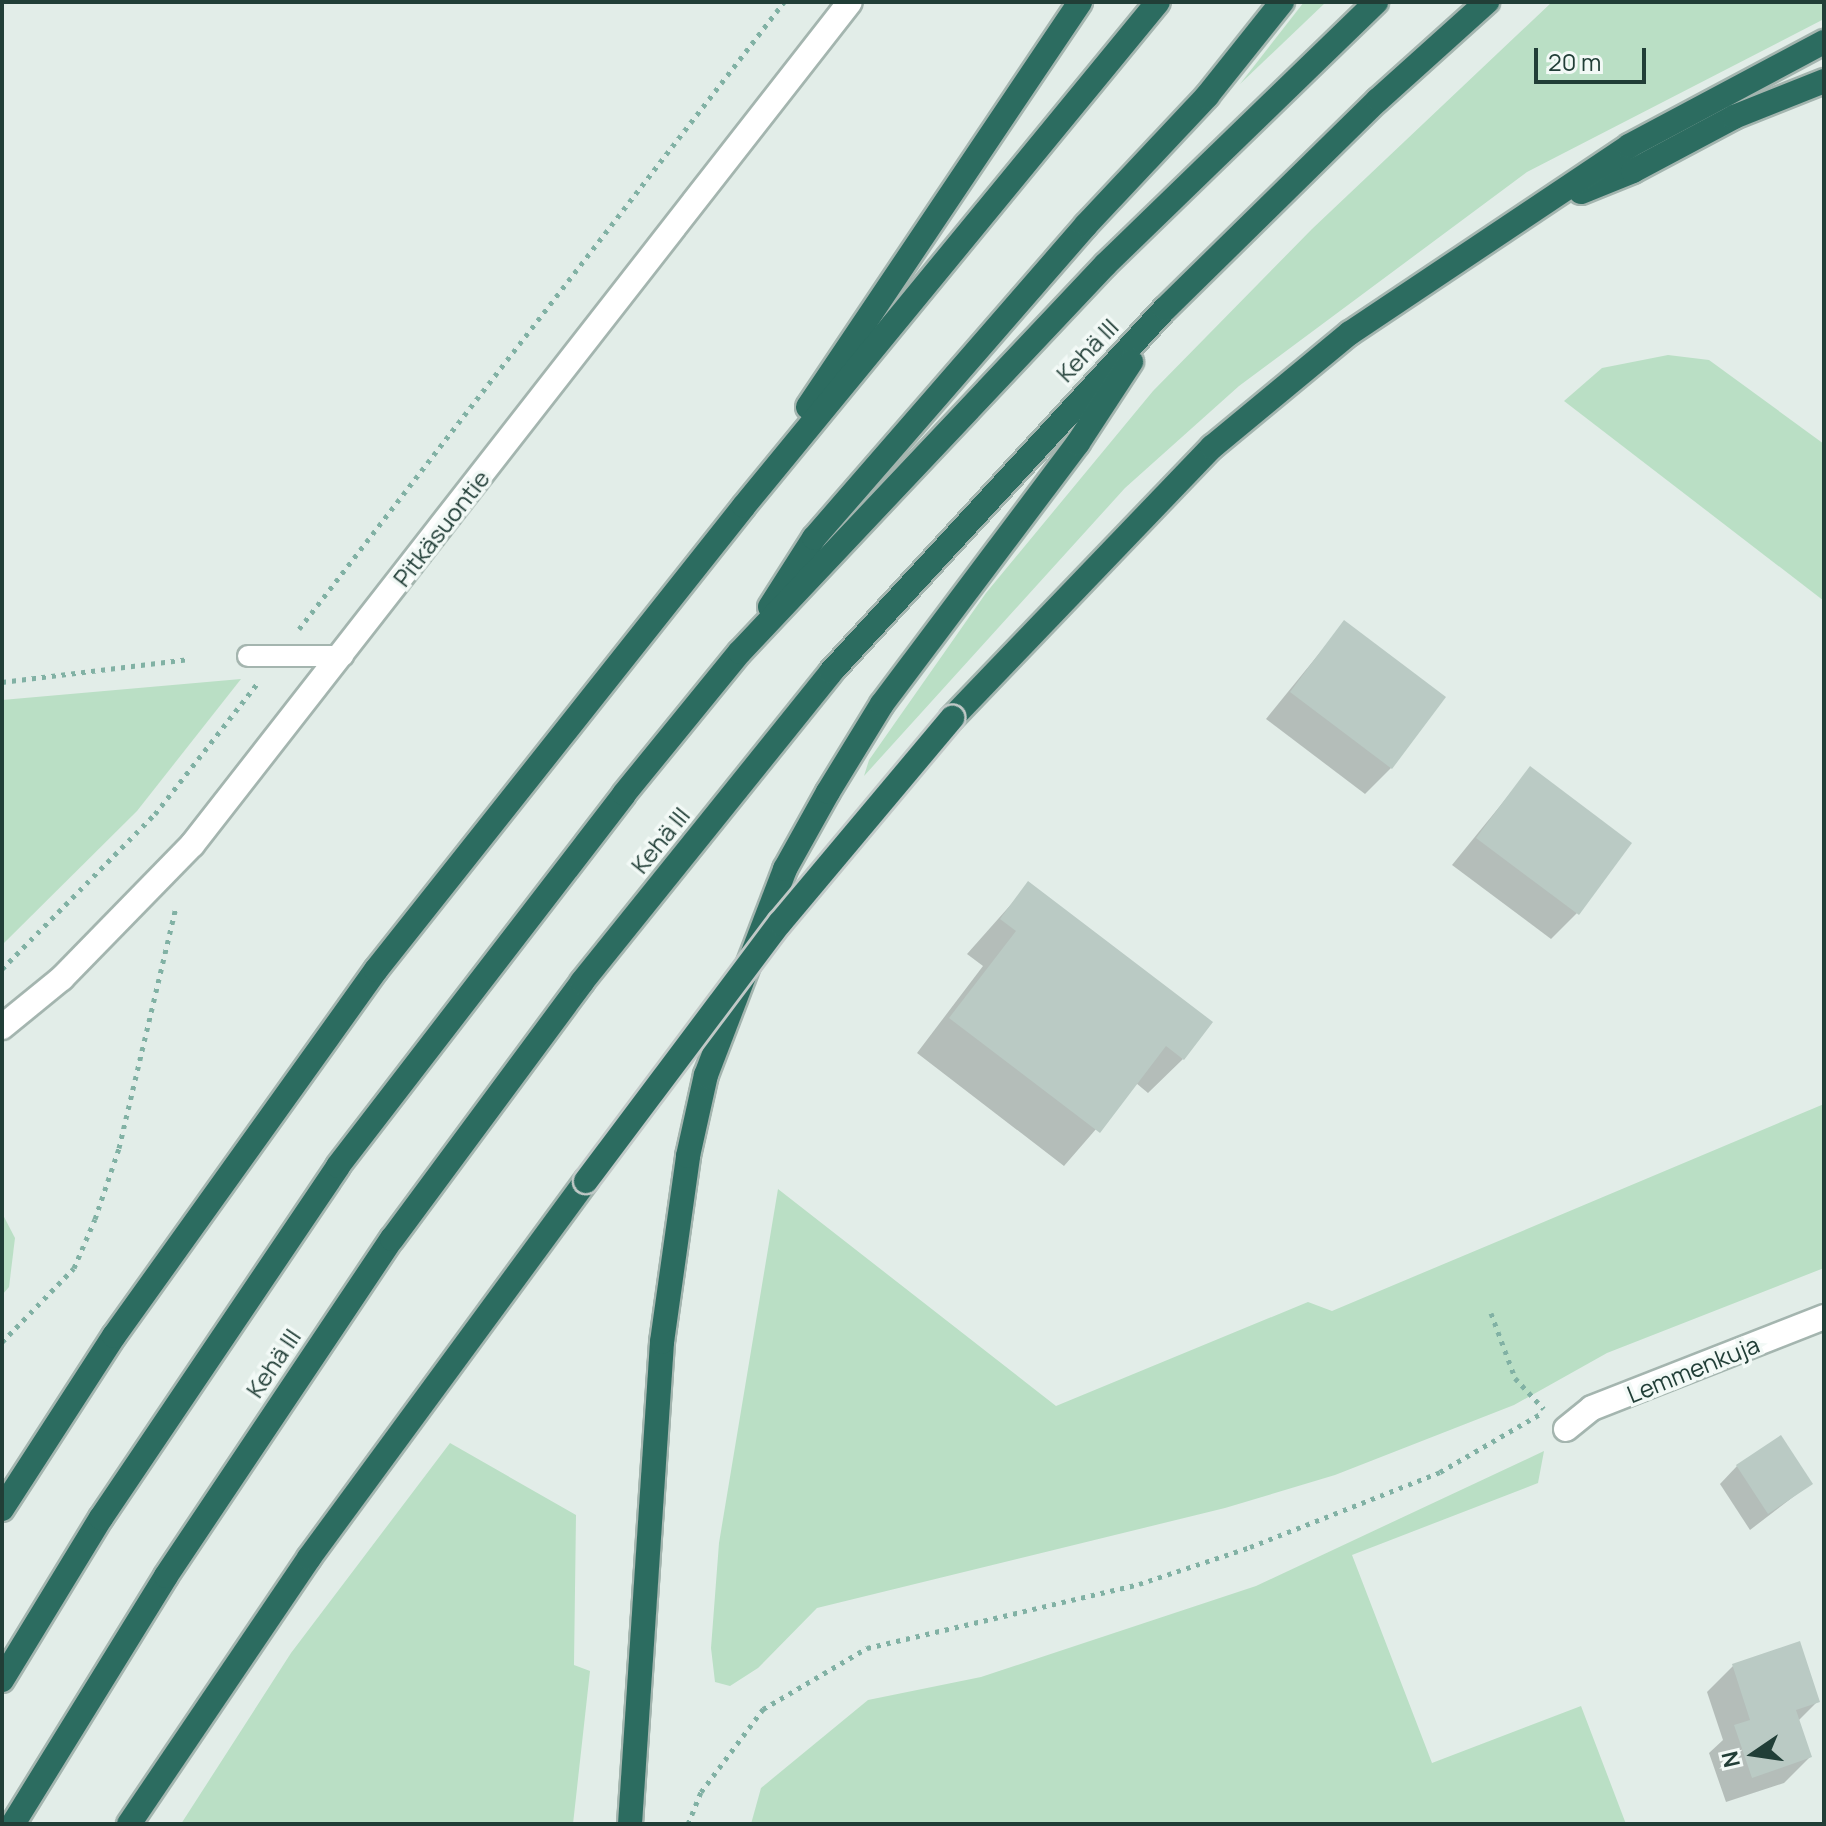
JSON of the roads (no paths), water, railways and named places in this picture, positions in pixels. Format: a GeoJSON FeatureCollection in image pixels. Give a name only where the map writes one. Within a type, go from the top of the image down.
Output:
{"type":"FeatureCollection","features":[{"type":"Feature","properties":{"kind":"highway"},"geometry":{"type":"LineString","coordinates":[[744,506],[871,309],[1080,2]]}},
{"type":"Feature","properties":{"kind":"highway"},"geometry":{"type":"LineString","coordinates":[[2,1509],[114,1336],[376,970],[744,506],[1158,2]]}},
{"type":"Feature","properties":{"kind":"highway"},"geometry":{"type":"LineString","coordinates":[[740,652],[814,538],[1086,225],[1207,96],[1282,2]]}},
{"type":"Feature","properties":{"kind":"highway","name":"Kehä III"},"geometry":{"type":"LineString","coordinates":[[2,1680],[101,1518],[338,1166],[510,938],[740,652],[1106,264],[1376,2]]}},
{"type":"Feature","properties":{"kind":"highway","name":"Kehä III"},"geometry":{"type":"LineString","coordinates":[[13,1824],[296,1378],[582,982],[831,672],[1165,309],[1367,111],[1487,2]]}},
{"type":"Feature","properties":{"kind":"highway"},"geometry":{"type":"LineString","coordinates":[[129,1824],[309,1558],[586,1181],[780,923],[952,718],[1212,447],[1350,333],[1545,206],[1629,146],[1824,42]]}},
{"type":"Feature","properties":{"kind":"highway"},"geometry":{"type":"LineString","coordinates":[[1545,206],[1633,171],[1734,117],[1824,81]]}},
{"type":"Feature","properties":{"kind":"highway"},"geometry":{"type":"LineString","coordinates":[[630,1824],[662,1342],[688,1156],[715,1048],[785,869],[843,767],[926,642],[1078,443],[1165,309]]}},
{"type":"Feature","properties":{"kind":"street","name":"Pitkäsuontie"},"geometry":{"type":"LineString","coordinates":[[2,1027],[62,978],[192,845],[343,656],[850,2]]}},
{"type":"Feature","properties":{"kind":"street","name":"Lemmenkuja"},"geometry":{"type":"LineString","coordinates":[[1566,1429],[1592,1408],[1824,1317]]}},
{"type":"Feature","properties":{"kind":"lane"},"geometry":{"type":"LineString","coordinates":[[248,656],[343,656]]}}]}
